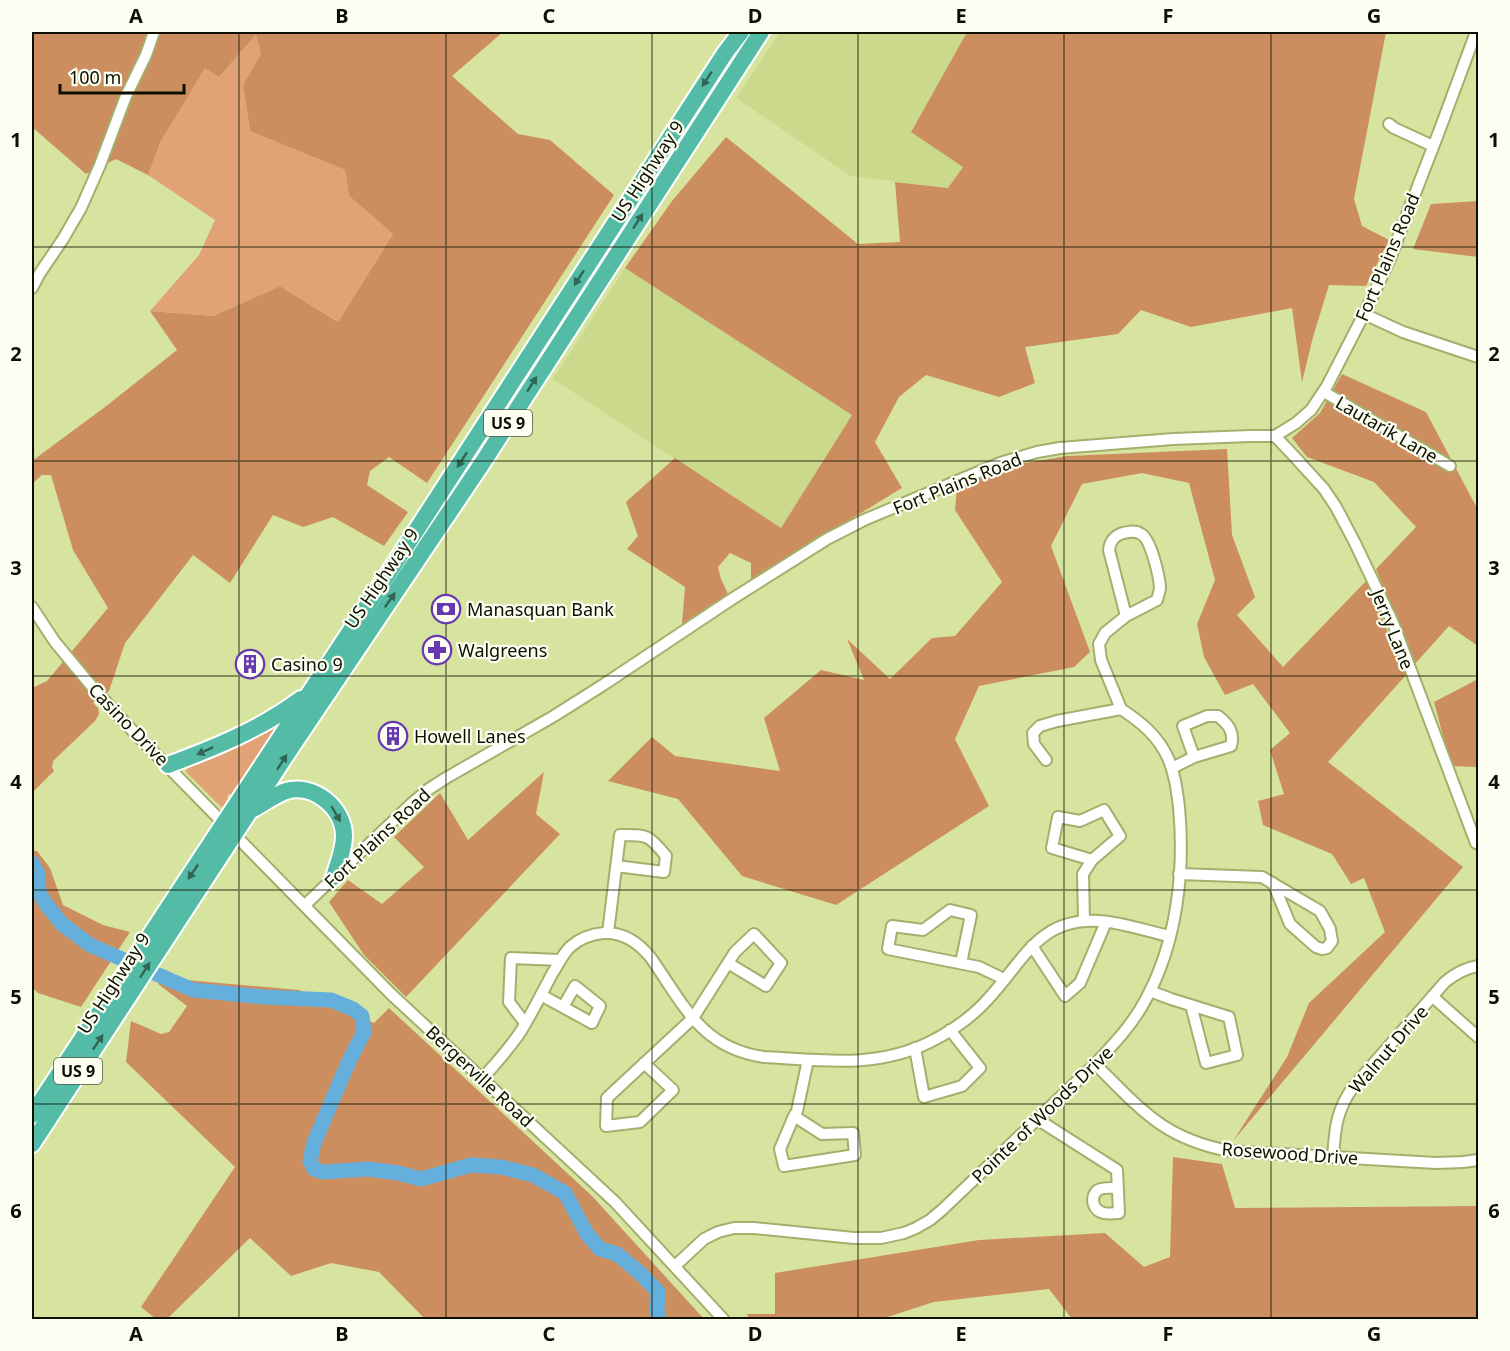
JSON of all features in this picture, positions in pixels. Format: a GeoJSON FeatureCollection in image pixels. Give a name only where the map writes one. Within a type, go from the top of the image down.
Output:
{"type":"FeatureCollection","features":[{"type":"Feature","properties":{"kind":"highway","name":"US Highway 9"},"geometry":{"type":"LineString","coordinates":[[32,1115],[118,998],[230,829],[311,691],[725,53],[741,32]]}},
{"type":"Feature","properties":{"kind":"highway","name":"US Highway 9"},"geometry":{"type":"LineString","coordinates":[[230,829],[250,811],[481,465],[760,32]]}},
{"type":"Feature","properties":{"kind":"highway"},"geometry":{"type":"LineString","coordinates":[[168,765],[255,728],[281,714],[311,691]]}},
{"type":"Feature","properties":{"kind":"highway"},"geometry":{"type":"LineString","coordinates":[[250,811],[286,791],[311,791],[328,801],[339,816],[344,836],[343,848],[334,877]]}},
{"type":"Feature","properties":{"kind":"highway","name":"US Highway 9"},"geometry":{"type":"LineString","coordinates":[[32,1144],[118,998]]}},
{"type":"Feature","properties":{"kind":"street"},"geometry":{"type":"LineString","coordinates":[[32,288],[81,208],[154,32]]}},
{"type":"Feature","properties":{"kind":"street","name":"Fort Plains Road"},"geometry":{"type":"LineString","coordinates":[[305,905],[429,789],[574,704],[788,563],[864,520],[1000,463],[1037,452],[1060,448],[1153,441],[1275,436],[1306,415],[1324,392],[1389,261],[1476,32]]}},
{"type":"Feature","properties":{"kind":"street"},"geometry":{"type":"LineString","coordinates":[[1389,124],[1433,146]]}},
{"type":"Feature","properties":{"kind":"street"},"geometry":{"type":"LineString","coordinates":[[1364,314],[1403,332],[1479,357]]}},
{"type":"Feature","properties":{"kind":"street","name":"Lautarik Lane"},"geometry":{"type":"LineString","coordinates":[[1324,392],[1450,466]]}},
{"type":"Feature","properties":{"kind":"street","name":"Jerry Lane"},"geometry":{"type":"LineString","coordinates":[[1275,436],[1324,489],[1355,543],[1393,623],[1476,843]]}},
{"type":"Feature","properties":{"kind":"street"},"geometry":{"type":"LineString","coordinates":[[1046,760],[1034,744],[1033,733],[1040,726],[1121,709],[1101,660],[1100,644],[1105,633],[1126,616],[1157,600],[1160,589],[1158,572],[1147,540],[1142,534],[1130,531],[1118,535],[1110,542],[1109,550],[1126,616]]}},
{"type":"Feature","properties":{"kind":"street","name":"Casino Drive"},"geometry":{"type":"LineString","coordinates":[[32,607],[55,642],[94,689],[230,829]]}},
{"type":"Feature","properties":{"kind":"street","name":"Pointe of Woods Drive"},"geometry":{"type":"LineString","coordinates":[[675,1266],[704,1239],[734,1228],[868,1239],[904,1233],[930,1220],[1119,1039],[1150,991],[1160,968],[1173,920],[1181,839],[1176,788],[1167,757],[1155,738],[1138,720],[1121,709]]}},
{"type":"Feature","properties":{"kind":"street"},"geometry":{"type":"LineString","coordinates":[[1172,768],[1194,756],[1231,746],[1233,738],[1228,724],[1218,716],[1207,716],[1183,726],[1194,756]]}},
{"type":"Feature","properties":{"kind":"street"},"geometry":{"type":"LineString","coordinates":[[1083,921],[1083,874],[1092,860],[1120,836],[1104,810],[1080,821],[1058,817],[1052,848],[1092,860]]}},
{"type":"Feature","properties":{"kind":"street","name":"Bergerville Road"},"geometry":{"type":"LineString","coordinates":[[230,829],[391,994],[593,1180],[724,1320]]}},
{"type":"Feature","properties":{"kind":"street"},"geometry":{"type":"LineString","coordinates":[[608,933],[616,866],[620,836],[644,835],[654,841],[666,856],[664,872],[616,866]]}},
{"type":"Feature","properties":{"kind":"street"},"geometry":{"type":"LineString","coordinates":[[1179,874],[1262,877],[1273,883],[1320,911],[1330,929],[1332,941],[1328,948],[1316,947],[1290,924],[1273,883]]}},
{"type":"Feature","properties":{"kind":"street"},"geometry":{"type":"LineString","coordinates":[[961,963],[971,915],[950,910],[924,930],[892,926],[888,949],[979,967],[1004,979]]}},
{"type":"Feature","properties":{"kind":"street"},"geometry":{"type":"LineString","coordinates":[[483,1078],[513,1043],[569,948],[577,941],[598,933],[624,936],[644,949],[693,1018],[706,1033],[719,1043],[741,1052],[764,1057],[844,1062],[888,1057],[928,1043],[950,1030],[978,1010],[1032,946],[1057,928],[1083,921],[1106,922],[1169,936]]}},
{"type":"Feature","properties":{"kind":"street"},"geometry":{"type":"LineString","coordinates":[[1032,946],[1065,996],[1080,983],[1106,922]]}},
{"type":"Feature","properties":{"kind":"street"},"geometry":{"type":"LineString","coordinates":[[644,1063],[673,1090],[640,1122],[606,1126],[607,1098],[644,1063],[693,1018],[728,963],[735,952],[754,934],[781,963],[766,986],[728,963]]}},
{"type":"Feature","properties":{"kind":"street"},"geometry":{"type":"LineString","coordinates":[[525,1023],[509,1002],[511,958],[560,960]]}},
{"type":"Feature","properties":{"kind":"street","name":"Walnut Drive"},"geometry":{"type":"LineString","coordinates":[[1333,1157],[1337,1119],[1353,1087],[1454,975],[1467,968],[1479,966]]}},
{"type":"Feature","properties":{"kind":"street"},"geometry":{"type":"LineString","coordinates":[[1150,991],[1229,1017],[1238,1055],[1206,1063],[1191,1005]]}},
{"type":"Feature","properties":{"kind":"street"},"geometry":{"type":"LineString","coordinates":[[541,995],[563,1007]]}},
{"type":"Feature","properties":{"kind":"street"},"geometry":{"type":"LineString","coordinates":[[1433,997],[1479,1037]]}},
{"type":"Feature","properties":{"kind":"street"},"geometry":{"type":"LineString","coordinates":[[915,1048],[924,1097],[962,1086],[980,1068],[950,1030]]}},
{"type":"Feature","properties":{"kind":"street"},"geometry":{"type":"LineString","coordinates":[[794,1116],[822,1134],[853,1133],[855,1155],[784,1166],[780,1149],[794,1116],[797,1111],[808,1059]]}},
{"type":"Feature","properties":{"kind":"street","name":"Rosewood Drive"},"geometry":{"type":"LineString","coordinates":[[1095,1064],[1149,1117],[1190,1141],[1210,1147],[1229,1151],[1436,1163],[1479,1160]]}},
{"type":"Feature","properties":{"kind":"street"},"geometry":{"type":"LineString","coordinates":[[1037,1119],[1118,1170],[1118,1188]]}},
{"type":"Feature","properties":{"kind":"shaded area"},"geometry":{"type":"Polygon","coordinates":[[[32,32],[503,32],[452,76],[518,134],[550,140],[614,195],[427,483],[389,457],[370,471],[367,485],[408,512],[384,546],[333,517],[303,527],[273,515],[230,583],[193,555],[125,643],[109,691],[93,703],[98,708],[99,714],[95,721],[53,761],[54,771],[32,793],[32,688],[47,681],[108,608],[73,550],[51,475],[42,475],[32,484],[32,461],[177,350],[150,311],[213,316],[280,286],[338,322],[393,234],[349,196],[345,170],[250,131],[243,85],[261,54],[256,35],[219,77],[205,68],[161,141],[148,175],[116,159],[86,174],[32,127],[32,32]]]}},
{"type":"Feature","properties":{"kind":"shaded area"},"geometry":{"type":"Polygon","coordinates":[[[780,32],[967,32],[911,131],[963,166],[949,188],[851,176],[736,98],[780,32]]]}},
{"type":"Feature","properties":{"kind":"shaded area"},"geometry":{"type":"Polygon","coordinates":[[[967,32],[1386,32],[1354,199],[1362,226],[1389,240],[1366,286],[1329,285],[1302,382],[1292,308],[1191,327],[1141,310],[1118,334],[1025,347],[1035,383],[999,397],[926,375],[899,397],[875,442],[902,488],[751,579],[751,563],[730,553],[718,567],[728,594],[682,624],[685,587],[627,549],[638,536],[626,502],[675,458],[781,528],[852,415],[625,268],[672,201],[726,137],[858,244],[900,242],[895,182],[948,188],[963,167],[911,132],[967,32]]]}},
{"type":"Feature","properties":{"kind":"shaded area"},"geometry":{"type":"Polygon","coordinates":[[[256,35],[261,54],[243,85],[250,131],[345,170],[349,196],[393,234],[338,322],[280,286],[213,316],[150,311],[199,255],[215,220],[148,175],[161,141],[205,67],[219,77],[256,35]]]}},
{"type":"Feature","properties":{"kind":"shaded area"},"geometry":{"type":"Polygon","coordinates":[[[1478,201],[1478,257],[1413,249],[1431,204],[1478,201]]]}},
{"type":"Feature","properties":{"kind":"shaded area"},"geometry":{"type":"Polygon","coordinates":[[[625,268],[852,415],[781,528],[553,379],[625,268]]]}},
{"type":"Feature","properties":{"kind":"shaded area"},"geometry":{"type":"Polygon","coordinates":[[[1342,374],[1426,412],[1478,510],[1478,646],[1449,626],[1414,665],[1376,569],[1416,527],[1374,482],[1307,457],[1292,438],[1320,413],[1342,374]]]}},
{"type":"Feature","properties":{"kind":"shaded area"},"geometry":{"type":"Polygon","coordinates":[[[1227,449],[1232,535],[1255,597],[1237,615],[1283,667],[1366,581],[1406,675],[1328,762],[1463,867],[1233,1141],[1287,1057],[1309,1003],[1385,932],[1364,878],[1351,884],[1332,854],[1263,825],[1258,801],[1284,794],[1270,750],[1290,733],[1253,684],[1225,695],[1204,657],[1197,624],[1215,580],[1189,483],[1142,473],[1082,484],[1051,546],[1090,652],[1074,667],[979,686],[955,739],[989,806],[836,905],[742,876],[678,799],[608,781],[652,737],[675,756],[780,771],[764,718],[821,670],[864,680],[847,639],[890,679],[932,638],[955,636],[1002,582],[955,510],[958,474],[1067,456],[1227,449]]]}},
{"type":"Feature","properties":{"kind":"shaded area"},"geometry":{"type":"Polygon","coordinates":[[[1478,679],[1478,767],[1451,766],[1434,702],[1478,679]]]}},
{"type":"Feature","properties":{"kind":"shaded area"},"geometry":{"type":"Polygon","coordinates":[[[276,724],[232,796],[229,794],[227,797],[230,800],[225,807],[222,808],[186,772],[187,767],[191,764],[276,724]]]}},
{"type":"Feature","properties":{"kind":"shaded area"},"geometry":{"type":"Polygon","coordinates":[[[544,772],[536,814],[560,834],[406,997],[364,955],[329,902],[348,880],[382,904],[424,867],[394,837],[440,793],[468,840],[544,772]]]}},
{"type":"Feature","properties":{"kind":"shaded area"},"geometry":{"type":"Polygon","coordinates":[[[32,851],[37,851],[50,868],[63,905],[103,925],[130,932],[81,1007],[38,993],[32,987],[32,851]]]}},
{"type":"Feature","properties":{"kind":"shaded area"},"geometry":{"type":"Polygon","coordinates":[[[167,970],[175,979],[299,990],[374,1023],[389,1008],[593,1197],[704,1319],[425,1319],[379,1272],[331,1263],[291,1276],[250,1238],[167,1319],[156,1319],[141,1307],[235,1167],[126,1062],[131,1021],[161,1034],[169,1032],[187,1006],[158,984],[167,970]]]}},
{"type":"Feature","properties":{"kind":"shaded area"},"geometry":{"type":"Polygon","coordinates":[[[1173,1157],[1222,1164],[1235,1208],[1478,1206],[1478,1319],[1072,1319],[1049,1289],[934,1302],[881,1319],[749,1319],[747,1314],[775,1314],[775,1273],[979,1240],[1105,1233],[1144,1267],[1170,1257],[1173,1157]]]}},
{"type":"Feature","properties":{"kind":"waterway"},"geometry":{"type":"LineString","coordinates":[[32,863],[38,874],[39,893],[46,904],[62,924],[90,945],[193,990],[264,997],[331,1000],[353,1009],[362,1016],[364,1032],[314,1143],[310,1161],[314,1169],[323,1172],[368,1169],[421,1179],[471,1165],[501,1167],[533,1175],[565,1193],[587,1234],[600,1249],[617,1254],[658,1292],[659,1320]]}},
{"type":"Feature","properties":{"kind":"place","name":"Manasquan Bank"},"geometry":{"type":"Point","coordinates":[446,609]}},
{"type":"Feature","properties":{"kind":"place","name":"Walgreens"},"geometry":{"type":"Point","coordinates":[437,650]}},
{"type":"Feature","properties":{"kind":"place","name":"Casino 9"},"geometry":{"type":"Point","coordinates":[250,664]}},
{"type":"Feature","properties":{"kind":"place","name":"Howell Lanes"},"geometry":{"type":"Point","coordinates":[393,736]}}]}
